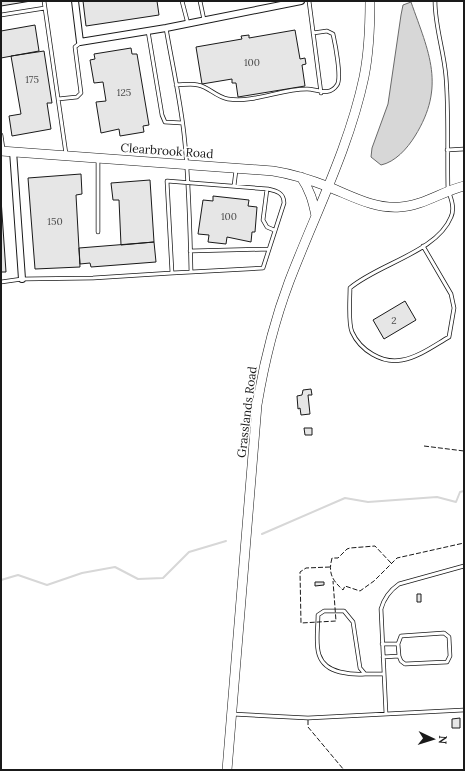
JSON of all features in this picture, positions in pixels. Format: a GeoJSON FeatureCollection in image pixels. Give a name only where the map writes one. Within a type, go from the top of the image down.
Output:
{"type":"FeatureCollection","features":[{"type":"Feature","properties":{"kind":"main road","name":"Grasslands Road"},"geometry":{"type":"LineString","coordinates":[[227,770],[257,405],[263,367],[288,284],[343,149],[364,76],[370,24],[370,1]]}},
{"type":"Feature","properties":{"kind":"main road","name":"Clearbrook Road"},"geometry":{"type":"LineString","coordinates":[[6,151],[273,171],[302,177],[368,204],[384,207],[401,207],[416,204],[448,190],[464,186]]}},
{"type":"Feature","properties":{"kind":"main road"},"geometry":{"type":"LineString","coordinates":[[302,177],[309,188],[316,216]]}},
{"type":"Feature","properties":{"kind":"street"},"geometry":{"type":"LineString","coordinates":[[75,1],[80,42],[188,24],[301,1]]}},
{"type":"Feature","properties":{"kind":"street"},"geometry":{"type":"LineString","coordinates":[[6,151],[22,279]]}},
{"type":"Feature","properties":{"kind":"lane"},"geometry":{"type":"LineString","coordinates":[[44,1],[66,155]]}},
{"type":"Feature","properties":{"kind":"lane"},"geometry":{"type":"LineString","coordinates":[[182,1],[188,24]]}},
{"type":"Feature","properties":{"kind":"lane"},"geometry":{"type":"LineString","coordinates":[[200,1],[204,20]]}},
{"type":"Feature","properties":{"kind":"lane"},"geometry":{"type":"LineString","coordinates":[[309,1],[321,93]]}},
{"type":"Feature","properties":{"kind":"lane"},"geometry":{"type":"LineString","coordinates":[[423,246],[450,294],[454,308],[449,337],[419,355],[401,361],[382,359],[369,352],[358,342],[351,331],[350,288],[423,246],[443,230],[452,216],[452,202],[448,190],[446,78],[444,53],[437,32],[435,1]]}},
{"type":"Feature","properties":{"kind":"lane"},"geometry":{"type":"LineString","coordinates":[[1,15],[45,8]]}},
{"type":"Feature","properties":{"kind":"lane"},"geometry":{"type":"LineString","coordinates":[[166,28],[182,123],[186,164],[191,272]]}},
{"type":"Feature","properties":{"kind":"lane"},"geometry":{"type":"LineString","coordinates":[[148,31],[162,115],[165,122],[182,123]]}},
{"type":"Feature","properties":{"kind":"lane"},"geometry":{"type":"LineString","coordinates":[[176,85],[198,85],[215,95],[228,99],[248,100],[308,89],[321,93],[333,90],[339,83],[339,75],[333,34],[327,31],[313,33]]}},
{"type":"Feature","properties":{"kind":"lane"},"geometry":{"type":"LineString","coordinates":[[58,99],[77,97],[81,93],[75,47],[80,42]]}},
{"type":"Feature","properties":{"kind":"lane"},"geometry":{"type":"LineString","coordinates":[[1,135],[6,151]]}},
{"type":"Feature","properties":{"kind":"lane"},"geometry":{"type":"LineString","coordinates":[[447,150],[464,149]]}},
{"type":"Feature","properties":{"kind":"lane"},"geometry":{"type":"LineString","coordinates":[[98,158],[98,232]]}},
{"type":"Feature","properties":{"kind":"lane"},"geometry":{"type":"LineString","coordinates":[[234,186],[236,168]]}},
{"type":"Feature","properties":{"kind":"lane"},"geometry":{"type":"LineString","coordinates":[[1,282],[22,279],[93,278],[263,268],[274,230],[284,203],[284,198],[279,192],[267,189],[186,181],[167,181],[172,273]]}},
{"type":"Feature","properties":{"kind":"lane"},"geometry":{"type":"LineString","coordinates":[[267,189],[263,220],[267,227],[274,230]]}},
{"type":"Feature","properties":{"kind":"lane"},"geometry":{"type":"LineString","coordinates":[[190,251],[269,249]]}},
{"type":"Feature","properties":{"kind":"lane"},"geometry":{"type":"LineString","coordinates":[[386,714],[380,609],[384,599],[391,589],[411,579],[464,566]]}},
{"type":"Feature","properties":{"kind":"lane"},"geometry":{"type":"LineString","coordinates":[[365,674],[360,668],[353,622],[344,611],[324,611],[318,615],[317,637],[319,657],[331,670],[355,675],[384,674]]}},
{"type":"Feature","properties":{"kind":"lane"},"geometry":{"type":"LineString","coordinates":[[444,633],[449,637],[450,656],[447,662],[405,664],[401,661],[399,656],[398,644],[401,636],[444,633]]}},
{"type":"Feature","properties":{"kind":"lane"},"geometry":{"type":"LineString","coordinates":[[382,644],[398,644]]}},
{"type":"Feature","properties":{"kind":"lane"},"geometry":{"type":"LineString","coordinates":[[383,657],[399,656]]}},
{"type":"Feature","properties":{"kind":"lane"},"geometry":{"type":"LineString","coordinates":[[232,714],[308,718],[464,710]]}},
{"type":"Feature","properties":{"kind":"shaded area"},"geometry":{"type":"Polygon","coordinates":[[[411,2],[424,37],[431,69],[432,85],[430,101],[424,118],[408,146],[396,158],[381,165],[371,157],[372,148],[388,104],[403,5],[411,2]]]}},
{"type":"Feature","properties":{"kind":"building"},"geometry":{"type":"Polygon","coordinates":[[[1,1],[31,1],[1,6],[1,1]]]}},
{"type":"Feature","properties":{"kind":"building"},"geometry":{"type":"Polygon","coordinates":[[[83,1],[157,1],[159,15],[86,26],[83,1]]]}},
{"type":"Feature","properties":{"kind":"building"},"geometry":{"type":"Polygon","coordinates":[[[35,25],[39,51],[1,58],[1,31],[35,25]]]}},
{"type":"Feature","properties":{"kind":"building"},"geometry":{"type":"Polygon","coordinates":[[[295,30],[300,59],[305,58],[306,64],[302,65],[305,86],[238,97],[236,83],[232,83],[232,79],[202,84],[196,47],[242,39],[241,36],[249,35],[249,38],[295,30]]]}},
{"type":"Feature","properties":{"kind":"building"},"geometry":{"type":"Polygon","coordinates":[[[131,48],[132,54],[137,54],[149,125],[143,126],[144,132],[120,136],[119,129],[101,133],[96,102],[106,101],[103,82],[94,83],[90,60],[95,59],[94,54],[131,48]]]}},
{"type":"Feature","properties":{"kind":"building"},"geometry":{"type":"Polygon","coordinates":[[[44,51],[52,103],[47,103],[51,129],[12,136],[9,116],[21,114],[11,56],[44,51]]]}},
{"type":"Feature","properties":{"kind":"building"},"geometry":{"type":"Polygon","coordinates":[[[81,174],[82,194],[76,195],[80,267],[35,269],[28,178],[81,174]]]}},
{"type":"Feature","properties":{"kind":"building"},"geometry":{"type":"Polygon","coordinates":[[[150,180],[154,242],[121,245],[119,200],[113,200],[111,183],[150,180]]]}},
{"type":"Feature","properties":{"kind":"building"},"geometry":{"type":"Polygon","coordinates":[[[213,196],[249,200],[248,206],[257,207],[255,232],[252,232],[251,242],[227,237],[226,244],[208,242],[209,235],[198,234],[203,200],[213,201],[213,196]]]}},
{"type":"Feature","properties":{"kind":"building"},"geometry":{"type":"Polygon","coordinates":[[[1,199],[6,272],[1,272],[1,199]]]}},
{"type":"Feature","properties":{"kind":"building"},"geometry":{"type":"Polygon","coordinates":[[[154,242],[156,262],[91,267],[90,263],[80,264],[79,248],[154,242]]]}},
{"type":"Feature","properties":{"kind":"building"},"geometry":{"type":"Polygon","coordinates":[[[405,301],[416,320],[384,339],[373,320],[405,301]]]}},
{"type":"Feature","properties":{"kind":"building"},"geometry":{"type":"Polygon","coordinates":[[[311,389],[312,395],[308,395],[310,414],[301,415],[300,408],[298,409],[297,396],[302,395],[303,390],[311,389]]]}},
{"type":"Feature","properties":{"kind":"building"},"geometry":{"type":"Polygon","coordinates":[[[304,428],[312,428],[312,435],[305,435],[304,428]]]}},
{"type":"Feature","properties":{"kind":"building"},"geometry":{"type":"Polygon","coordinates":[[[315,582],[324,582],[324,585],[315,586],[315,582]]]}},
{"type":"Feature","properties":{"kind":"building"},"geometry":{"type":"Polygon","coordinates":[[[417,594],[421,594],[421,602],[417,602],[417,594]]]}},
{"type":"Feature","properties":{"kind":"building"},"geometry":{"type":"Polygon","coordinates":[[[460,718],[460,728],[452,728],[452,719],[460,718]]]}},
{"type":"Feature","properties":{"kind":"waterway"},"geometry":{"type":"LineString","coordinates":[[262,534],[345,498],[368,502],[437,497],[456,502],[460,492],[464,491]]}},
{"type":"Feature","properties":{"kind":"waterway"},"geometry":{"type":"LineString","coordinates":[[1,580],[18,575],[47,585],[82,573],[115,567],[138,579],[163,578],[189,552],[226,541]]}},
{"type":"Feature","properties":{"kind":"fence"},"geometry":{"type":"LineString","coordinates":[[424,446],[464,451]]}},
{"type":"Feature","properties":{"kind":"fence"},"geometry":{"type":"LineString","coordinates":[[391,563],[375,546],[350,548],[338,558],[332,558],[330,568],[336,583],[343,590],[345,586],[360,591],[374,581],[397,558],[464,543]]}},
{"type":"Feature","properties":{"kind":"fence"},"geometry":{"type":"LineString","coordinates":[[330,567],[306,568],[300,572],[301,623],[336,621],[333,581]]}},
{"type":"Feature","properties":{"kind":"fence"},"geometry":{"type":"LineString","coordinates":[[308,720],[308,727],[344,770]]}}]}
